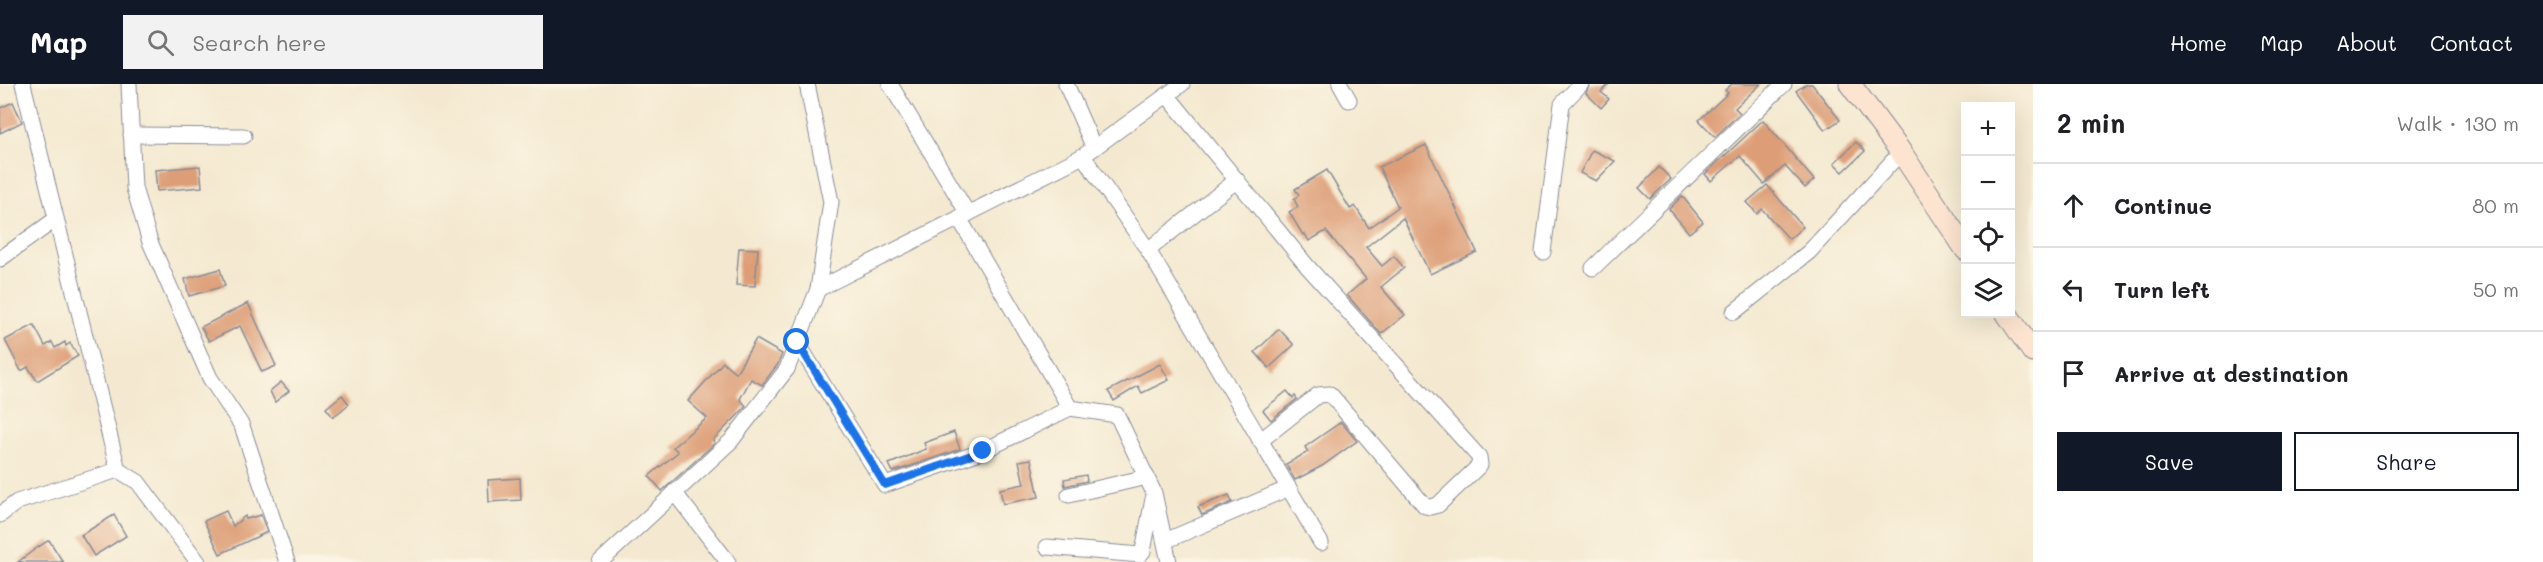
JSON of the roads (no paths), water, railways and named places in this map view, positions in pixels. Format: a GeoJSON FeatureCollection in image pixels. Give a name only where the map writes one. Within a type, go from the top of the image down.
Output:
{"type":"FeatureCollection","features":[{"type":"Feature","properties":{"kind":"street"},"geometry":{"type":"LineString","coordinates":[[129,84],[134,188],[150,242],[210,378],[242,426],[288,562]]}},
{"type":"Feature","properties":{"kind":"street"},"geometry":{"type":"LineString","coordinates":[[600,562],[731,441],[787,369],[818,289],[831,202],[807,84]]}},
{"type":"Feature","properties":{"kind":"street"},"geometry":{"type":"LineString","coordinates":[[890,84],[1070,408]]}},
{"type":"Feature","properties":{"kind":"street"},"geometry":{"type":"LineString","coordinates":[[1066,84],[1089,152],[1321,543]]}},
{"type":"Feature","properties":{"kind":"street"},"geometry":{"type":"LineString","coordinates":[[818,289],[1089,152],[1182,84]]}},
{"type":"Feature","properties":{"kind":"street"},"geometry":{"type":"LineString","coordinates":[[1340,84],[1349,100]]}},
{"type":"Feature","properties":{"kind":"street"},"geometry":{"type":"LineString","coordinates":[[1543,252],[1562,104],[1581,84]]}},
{"type":"Feature","properties":{"kind":"street"},"geometry":{"type":"LineString","coordinates":[[1593,268],[1784,84]]}},
{"type":"Feature","properties":{"kind":"street"},"geometry":{"type":"LineString","coordinates":[[1850,84],[1901,152],[1961,244]]}},
{"type":"Feature","properties":{"kind":"street"},"geometry":{"type":"LineString","coordinates":[[25,85],[117,470],[138,482],[198,562]]}},
{"type":"Feature","properties":{"kind":"street"},"geometry":{"type":"LineString","coordinates":[[1167,95],[1307,266],[1479,457],[1480,465],[1438,505],[1425,506],[1330,394],[1325,393],[1318,395],[1260,441]]}},
{"type":"Feature","properties":{"kind":"street"},"geometry":{"type":"LineString","coordinates":[[131,135],[244,136]]}},
{"type":"Feature","properties":{"kind":"street"},"geometry":{"type":"LineString","coordinates":[[1734,312],[1809,252],[1901,152]]}},
{"type":"Feature","properties":{"kind":"street"},"geometry":{"type":"LineString","coordinates":[[1148,250],[1237,180]]}},
{"type":"Feature","properties":{"kind":"street"},"geometry":{"type":"LineString","coordinates":[[0,259],[56,219]]}},
{"type":"Feature","properties":{"kind":"street"},"geometry":{"type":"LineString","coordinates":[[2010,318],[2033,352]]}},
{"type":"Feature","properties":{"kind":"street"},"geometry":{"type":"LineString","coordinates":[[797,342],[885,485],[983,451],[1070,408],[1117,415],[1154,493],[1169,562]]}},
{"type":"Feature","properties":{"kind":"street"},"geometry":{"type":"LineString","coordinates":[[0,515],[16,502],[117,470]]}},
{"type":"Feature","properties":{"kind":"street"},"geometry":{"type":"LineString","coordinates":[[1069,495],[1147,477]]}},
{"type":"Feature","properties":{"kind":"street"},"geometry":{"type":"LineString","coordinates":[[1165,541],[1289,488]]}},
{"type":"Feature","properties":{"kind":"street"},"geometry":{"type":"LineString","coordinates":[[674,492],[728,562]]}},
{"type":"Feature","properties":{"kind":"street"},"geometry":{"type":"LineString","coordinates":[[1047,547],[1140,555],[1143,551],[1154,493]]}}]}
